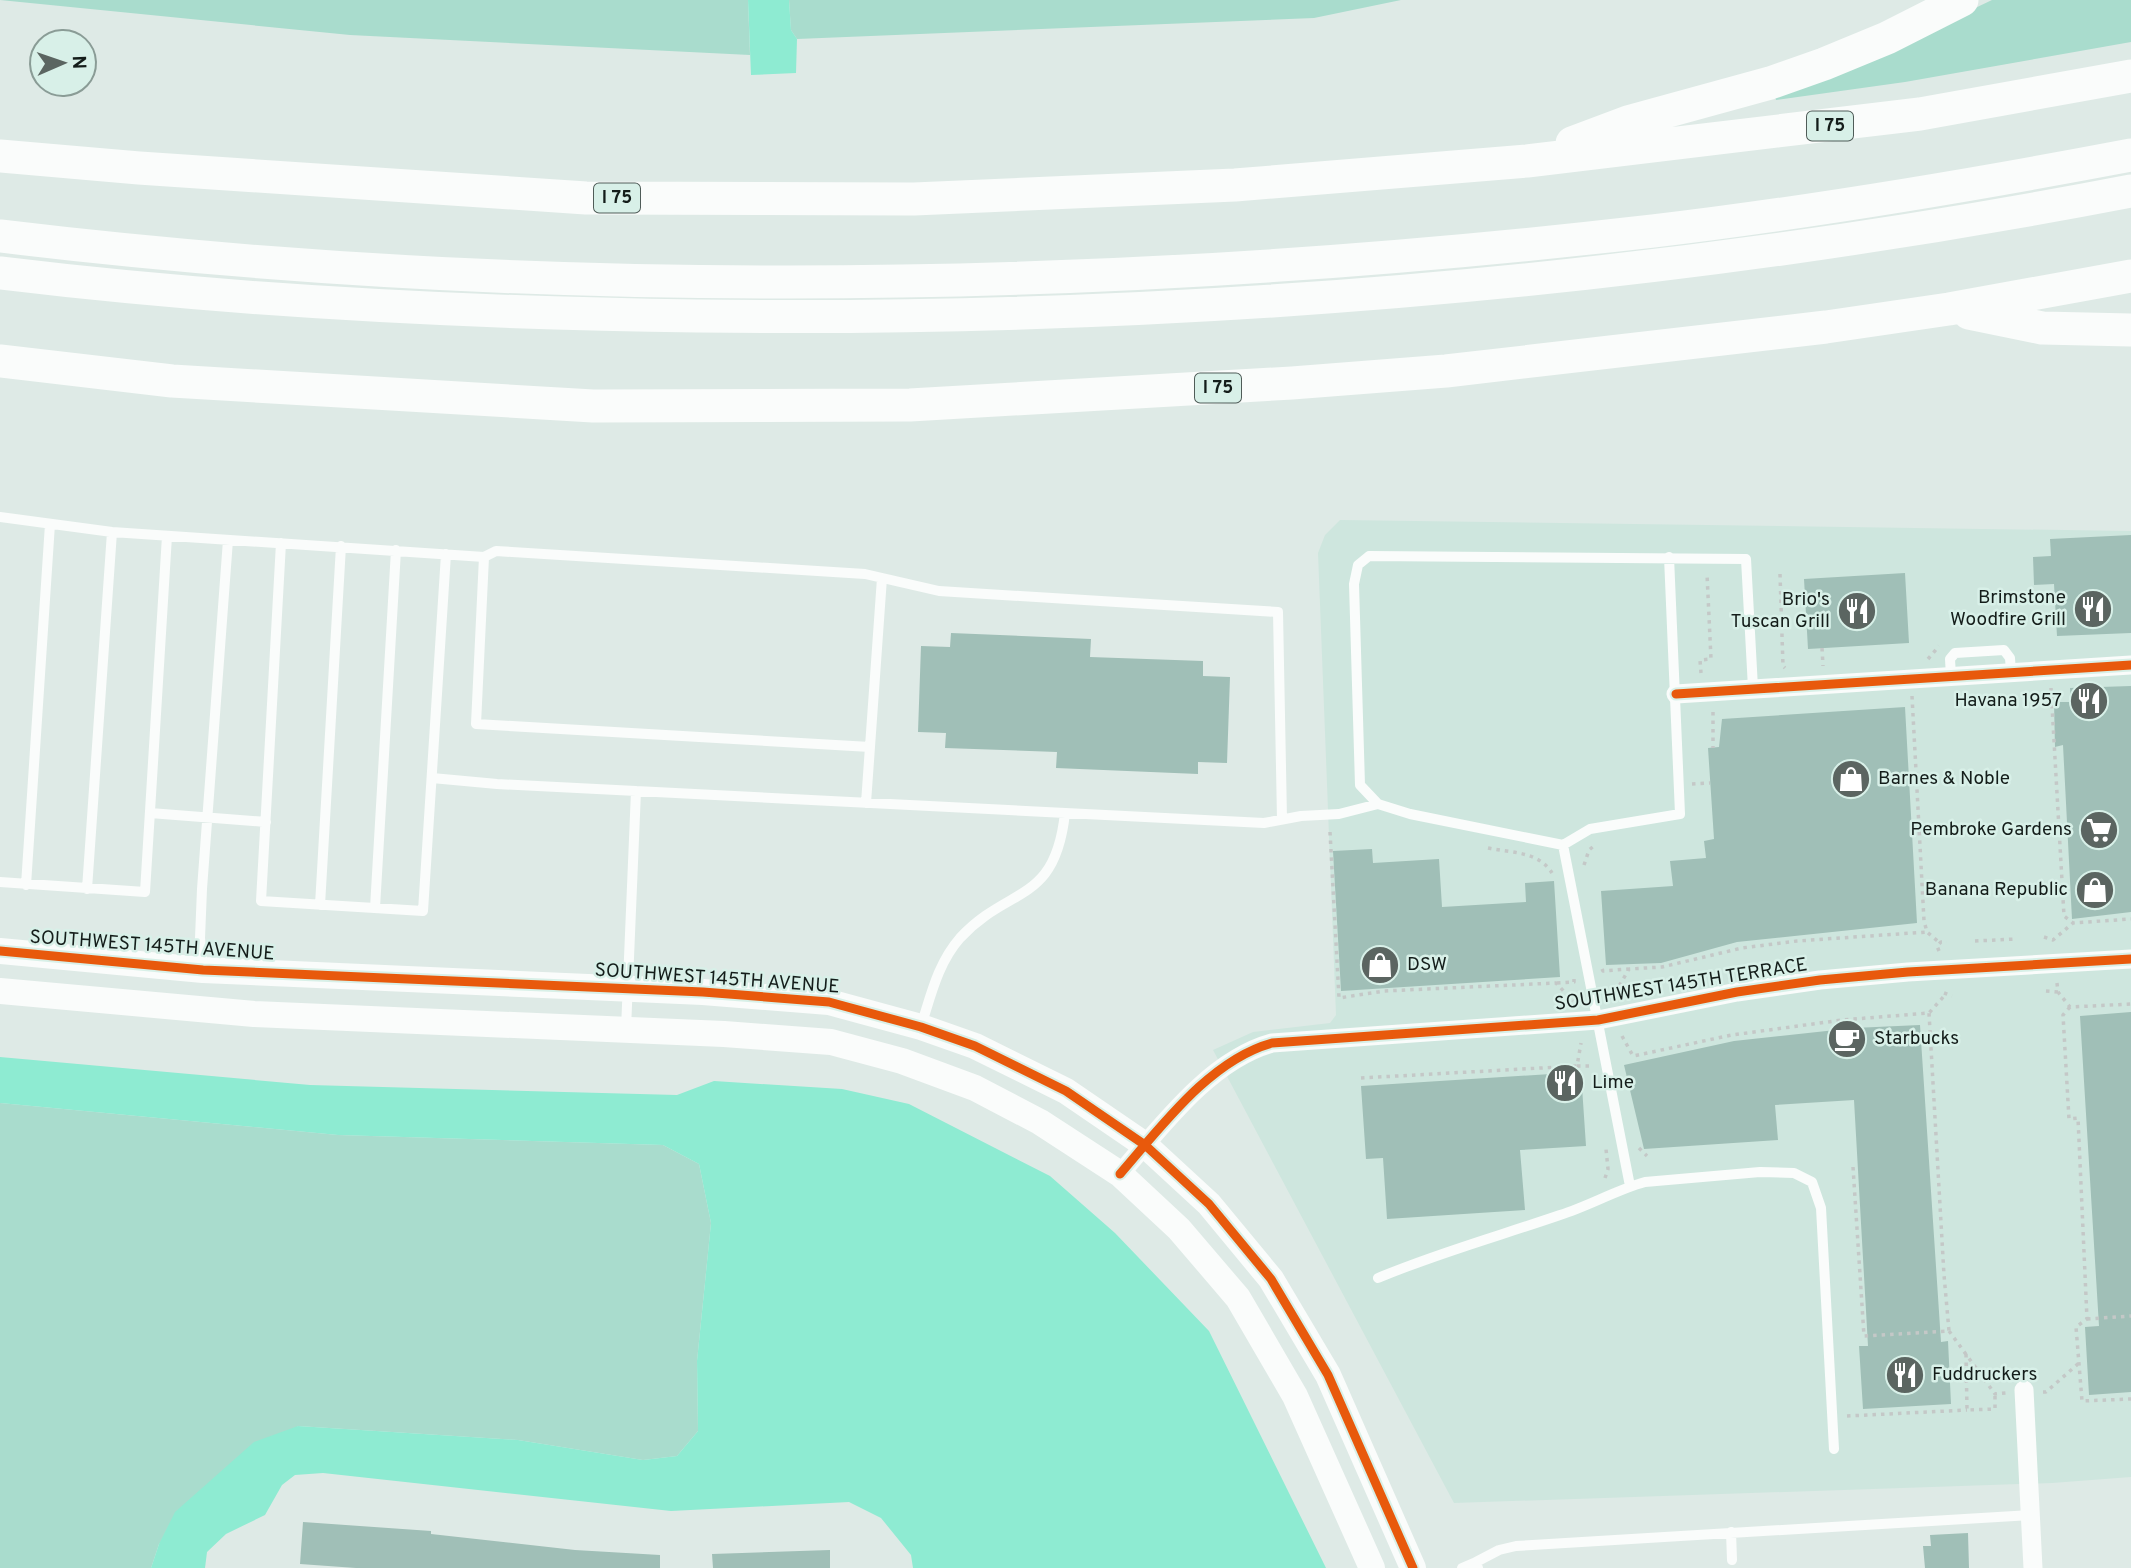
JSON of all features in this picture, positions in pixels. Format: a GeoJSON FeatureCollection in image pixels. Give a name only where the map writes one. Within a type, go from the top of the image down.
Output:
{"type":"FeatureCollection","features":[{"type":"Feature","properties":{"kind":"highway"},"geometry":{"type":"LineString","coordinates":[[1527,160],[1628,122],[1770,83],[1825,64],[1887,38],[1962,0]]}},
{"type":"Feature","properties":{"kind":"highway","name":"I 75"},"geometry":{"type":"LineString","coordinates":[[0,156],[139,169],[586,198],[914,200],[1236,185],[1527,160],[1920,114],[2131,76]]}},
{"type":"Feature","properties":{"kind":"highway"},"geometry":{"type":"LineString","coordinates":[[0,236],[283,263],[566,278],[778,282],[1114,275],[1397,257],[1658,230],[1927,192],[2131,155]]}},
{"type":"Feature","properties":{"kind":"highway"},"geometry":{"type":"LineString","coordinates":[[0,273],[253,296],[570,314],[870,317],[1116,310],[1399,292],[1663,265],[1925,228],[2131,191]]}},
{"type":"Feature","properties":{"kind":"highway","name":"I 75"},"geometry":{"type":"LineString","coordinates":[[0,362],[173,381],[593,406],[910,405],[1279,384],[1446,371],[1696,344],[1949,309],[2131,276]]}},
{"type":"Feature","properties":{"kind":"highway"},"geometry":{"type":"LineString","coordinates":[[1949,309],[2042,328],[2131,330]]}},
{"type":"Feature","properties":{"kind":"street"},"geometry":{"type":"LineString","coordinates":[[1676,694],[2131,665]]}},
{"type":"Feature","properties":{"kind":"street","name":"SOUTHWEST 145TH AVENUE"},"geometry":{"type":"LineString","coordinates":[[0,951],[203,970],[628,989],[829,1002],[921,1027],[975,1046],[1066,1091],[1145,1145],[1209,1204],[1271,1279],[1328,1375],[1413,1568]]}},
{"type":"Feature","properties":{"kind":"street","name":"SOUTHWEST 145TH TERRACE"},"geometry":{"type":"LineString","coordinates":[[1120,1174],[1192,1095],[1226,1064],[1254,1048],[1272,1043],[1598,1020],[1737,992],[1820,980],[2131,959]]}},
{"type":"Feature","properties":{"kind":"street"},"geometry":{"type":"LineString","coordinates":[[200,1009],[203,970]]}},
{"type":"Feature","properties":{"kind":"street"},"geometry":{"type":"LineString","coordinates":[[0,992],[268,1015],[626,1030],[831,1042],[902,1061],[975,1088],[1040,1122],[1120,1174],[1180,1229],[1238,1298],[1295,1396],[1372,1568]]}},
{"type":"Feature","properties":{"kind":"street"},"geometry":{"type":"LineString","coordinates":[[2024,1392],[2033,1568]]}},
{"type":"Feature","properties":{"kind":"lane"},"geometry":{"type":"LineString","coordinates":[[0,517],[113,532],[484,557],[496,551],[865,573],[939,591],[1278,612],[1282,820]]}},
{"type":"Feature","properties":{"kind":"lane"},"geometry":{"type":"LineString","coordinates":[[26,884],[50,524]]}},
{"type":"Feature","properties":{"kind":"lane"},"geometry":{"type":"LineString","coordinates":[[87,889],[113,532]]}},
{"type":"Feature","properties":{"kind":"lane"},"geometry":{"type":"LineString","coordinates":[[0,882],[145,892],[167,536]]}},
{"type":"Feature","properties":{"kind":"lane"},"geometry":{"type":"LineString","coordinates":[[203,970],[200,938],[228,540]]}},
{"type":"Feature","properties":{"kind":"lane"},"geometry":{"type":"LineString","coordinates":[[282,543],[261,901],[423,912],[446,554]]}},
{"type":"Feature","properties":{"kind":"lane"},"geometry":{"type":"LineString","coordinates":[[320,905],[341,546]]}},
{"type":"Feature","properties":{"kind":"lane"},"geometry":{"type":"LineString","coordinates":[[375,908],[396,550]]}},
{"type":"Feature","properties":{"kind":"lane"},"geometry":{"type":"LineString","coordinates":[[1669,557],[1680,814],[1590,829],[1563,845],[1410,814],[1378,804],[1360,785],[1354,584],[1358,565],[1369,556],[1669,557],[1746,559],[1753,688]]}},
{"type":"Feature","properties":{"kind":"lane"},"geometry":{"type":"LineString","coordinates":[[484,557],[476,724],[870,747]]}},
{"type":"Feature","properties":{"kind":"lane"},"geometry":{"type":"LineString","coordinates":[[866,803],[882,578]]}},
{"type":"Feature","properties":{"kind":"lane"},"geometry":{"type":"LineString","coordinates":[[432,778],[1264,823],[1339,814],[1378,804]]}},
{"type":"Feature","properties":{"kind":"lane"},"geometry":{"type":"LineString","coordinates":[[626,1030],[636,791]]}},
{"type":"Feature","properties":{"kind":"lane"},"geometry":{"type":"LineString","coordinates":[[150,813],[266,822]]}},
{"type":"Feature","properties":{"kind":"lane"},"geometry":{"type":"LineString","coordinates":[[921,1027],[936,978],[960,939],[998,908],[1038,884],[1048,870],[1057,854],[1065,813]]}},
{"type":"Feature","properties":{"kind":"lane"},"geometry":{"type":"LineString","coordinates":[[1563,845],[1630,1186]]}},
{"type":"Feature","properties":{"kind":"lane"},"geometry":{"type":"LineString","coordinates":[[1378,1278],[1408,1265],[1588,1206],[1630,1186],[1660,1179],[1760,1172],[1794,1173],[1812,1182],[1821,1208],[1834,1449]]}},
{"type":"Feature","properties":{"kind":"lane"},"geometry":{"type":"LineString","coordinates":[[1462,1568],[1477,1565],[1499,1550],[1516,1546],[2031,1515]]}},
{"type":"Feature","properties":{"kind":"lane"},"geometry":{"type":"LineString","coordinates":[[1731,1532],[1732,1560]]}},
{"type":"Feature","properties":{"kind":"path"},"geometry":{"type":"LineString","coordinates":[[1701,673],[1700,660],[1711,659],[1706,558]]}},
{"type":"Feature","properties":{"kind":"path"},"geometry":{"type":"LineString","coordinates":[[1780,574],[1783,666],[1791,670]]}},
{"type":"Feature","properties":{"kind":"path"},"geometry":{"type":"LineString","coordinates":[[1812,669],[1823,668],[1822,648]]}},
{"type":"Feature","properties":{"kind":"path"},"geometry":{"type":"LineString","coordinates":[[2051,683],[2064,916],[2073,923]]}},
{"type":"Feature","properties":{"kind":"path"},"geometry":{"type":"LineString","coordinates":[[1912,691],[1924,921],[1927,932],[1940,943],[1947,942]]}},
{"type":"Feature","properties":{"kind":"path"},"geometry":{"type":"LineString","coordinates":[[1331,832],[1339,998],[1384,991],[1574,982],[1572,971]]}},
{"type":"Feature","properties":{"kind":"path"},"geometry":{"type":"LineString","coordinates":[[1583,870],[1584,861],[1596,844]]}},
{"type":"Feature","properties":{"kind":"path"},"geometry":{"type":"LineString","coordinates":[[1489,849],[1528,855],[1544,861],[1554,876]]}},
{"type":"Feature","properties":{"kind":"path"},"geometry":{"type":"LineString","coordinates":[[2044,937],[2053,940],[2073,923],[2131,919]]}},
{"type":"Feature","properties":{"kind":"path"},"geometry":{"type":"LineString","coordinates":[[1600,958],[1603,971],[1662,967],[1742,948],[1797,941],[1927,932]]}},
{"type":"Feature","properties":{"kind":"path"},"geometry":{"type":"LineString","coordinates":[[1975,941],[2015,939]]}},
{"type":"Feature","properties":{"kind":"path"},"geometry":{"type":"LineString","coordinates":[[1939,954],[1937,946],[1940,943]]}},
{"type":"Feature","properties":{"kind":"path"},"geometry":{"type":"LineString","coordinates":[[1615,993],[1629,969]]}},
{"type":"Feature","properties":{"kind":"path"},"geometry":{"type":"LineString","coordinates":[[2056,981],[2058,992],[2070,1007]]}},
{"type":"Feature","properties":{"kind":"path"},"geometry":{"type":"LineString","coordinates":[[1556,983],[1573,1001]]}},
{"type":"Feature","properties":{"kind":"path"},"geometry":{"type":"LineString","coordinates":[[1941,988],[1945,995]]}},
{"type":"Feature","properties":{"kind":"path"},"geometry":{"type":"LineString","coordinates":[[2046,991],[2058,992]]}},
{"type":"Feature","properties":{"kind":"path"},"geometry":{"type":"LineString","coordinates":[[1945,995],[1952,996]]}},
{"type":"Feature","properties":{"kind":"path"},"geometry":{"type":"LineString","coordinates":[[1622,1036],[1633,1056],[1732,1035],[1842,1020],[1929,1013],[1945,995]]}},
{"type":"Feature","properties":{"kind":"path"},"geometry":{"type":"LineString","coordinates":[[2087,1318],[2078,1118],[2069,1119],[2063,1015],[2070,1007],[2131,1004]]}},
{"type":"Feature","properties":{"kind":"path"},"geometry":{"type":"LineString","coordinates":[[1832,1417],[1995,1409],[1995,1394],[1949,1331],[1929,1013]]}},
{"type":"Feature","properties":{"kind":"path"},"geometry":{"type":"LineString","coordinates":[[1577,1066],[1581,1043]]}},
{"type":"Feature","properties":{"kind":"path"},"geometry":{"type":"LineString","coordinates":[[1361,1077],[1593,1065]]}},
{"type":"Feature","properties":{"kind":"path"},"geometry":{"type":"LineString","coordinates":[[1853,1167],[1864,1336],[1949,1331]]}},
{"type":"Feature","properties":{"kind":"path"},"geometry":{"type":"LineString","coordinates":[[2131,1316],[2087,1318],[2076,1328],[2082,1401],[2131,1399]]}},
{"type":"Feature","properties":{"kind":"path"},"geometry":{"type":"LineString","coordinates":[[1966,1354],[1967,1410]]}},
{"type":"Feature","properties":{"kind":"path"},"geometry":{"type":"LineString","coordinates":[[1995,1394],[2046,1392],[2079,1363]]}},
{"type":"Feature","properties":{"kind":"shaded area"},"geometry":{"type":"Polygon","coordinates":[[[0,0],[748,0],[750,55],[350,35],[0,0]]]}},
{"type":"Feature","properties":{"kind":"shaded area"},"geometry":{"type":"Polygon","coordinates":[[[748,0],[789,0],[791,30],[797,39],[796,73],[751,75],[748,0]]]}},
{"type":"Feature","properties":{"kind":"shaded area"},"geometry":{"type":"Polygon","coordinates":[[[789,0],[1401,0],[1314,18],[797,39],[791,30],[789,0]]]}},
{"type":"Feature","properties":{"kind":"shaded area"},"geometry":{"type":"Polygon","coordinates":[[[1992,0],[2131,0],[2131,42],[1905,82],[1776,100],[1774,93],[1910,39],[1992,0]]]}},
{"type":"Feature","properties":{"kind":"shaded area"},"geometry":{"type":"Polygon","coordinates":[[[1340,520],[2131,531],[2131,1477],[2052,1483],[1454,1503],[1213,1050],[1253,1032],[1330,1023],[1336,1015],[1318,553],[1325,535],[1340,520]]]}},
{"type":"Feature","properties":{"kind":"shaded area"},"geometry":{"type":"Polygon","coordinates":[[[0,1057],[310,1085],[677,1095],[714,1081],[842,1089],[909,1104],[1050,1176],[1115,1233],[1209,1331],[1326,1568],[913,1568],[911,1555],[881,1518],[849,1502],[671,1511],[323,1473],[295,1475],[282,1485],[265,1515],[226,1534],[207,1552],[205,1568],[151,1568],[159,1544],[175,1512],[254,1442],[298,1426],[518,1440],[643,1460],[677,1456],[698,1431],[697,1361],[711,1223],[699,1164],[663,1145],[338,1135],[0,1103],[0,1057]]]}},
{"type":"Feature","properties":{"kind":"shaded area"},"geometry":{"type":"Polygon","coordinates":[[[0,1103],[338,1135],[663,1145],[699,1164],[711,1223],[697,1361],[698,1431],[677,1456],[643,1460],[518,1440],[298,1426],[159,1544],[151,1568],[0,1568],[0,1103]]]}},
{"type":"Feature","properties":{"kind":"building","name":"Brimstone Woodfire Grill"},"geometry":{"type":"Polygon","coordinates":[[[2131,535],[2131,633],[2057,636],[2054,584],[2034,585],[2033,557],[2051,556],[2050,539],[2131,535]]]}},
{"type":"Feature","properties":{"kind":"building","name":"Brio's Tuscan Grill"},"geometry":{"type":"Polygon","coordinates":[[[1905,573],[1909,643],[1808,649],[1804,579],[1905,573]]]}},
{"type":"Feature","properties":{"kind":"building"},"geometry":{"type":"Polygon","coordinates":[[[951,633],[1091,639],[1090,657],[1203,661],[1203,676],[1230,677],[1227,763],[1198,762],[1198,774],[1056,768],[1057,752],[945,748],[946,733],[918,732],[921,646],[950,647],[951,633]]]}},
{"type":"Feature","properties":{"kind":"building","name":"Pembroke Gardens"},"geometry":{"type":"Polygon","coordinates":[[[2131,686],[2131,912],[2072,919],[2063,745],[2055,747],[2054,702],[2071,702],[2070,688],[2131,686]]]}},
{"type":"Feature","properties":{"kind":"building"},"geometry":{"type":"Polygon","coordinates":[[[1905,707],[1917,923],[1737,942],[1661,963],[1606,965],[1601,891],[1673,886],[1670,861],[1706,858],[1704,841],[1714,839],[1708,748],[1719,747],[1722,719],[1905,707]]]}},
{"type":"Feature","properties":{"kind":"building"},"geometry":{"type":"Polygon","coordinates":[[[1372,849],[1373,863],[1439,859],[1442,907],[1526,902],[1525,883],[1554,881],[1560,977],[1341,991],[1333,851],[1372,849]]]}},
{"type":"Feature","properties":{"kind":"building"},"geometry":{"type":"Polygon","coordinates":[[[2131,1012],[2131,1392],[2089,1395],[2085,1327],[2099,1326],[2080,1016],[2131,1012]]]}},
{"type":"Feature","properties":{"kind":"building"},"geometry":{"type":"Polygon","coordinates":[[[1920,1025],[1941,1342],[1948,1341],[1951,1404],[1863,1409],[1859,1346],[1868,1346],[1854,1100],[1775,1105],[1778,1140],[1644,1149],[1624,1065],[1734,1041],[1854,1028],[1920,1025]]]}},
{"type":"Feature","properties":{"kind":"building"},"geometry":{"type":"Polygon","coordinates":[[[1581,1072],[1586,1146],[1520,1150],[1525,1210],[1387,1219],[1383,1158],[1366,1159],[1361,1086],[1581,1072]]]}},
{"type":"Feature","properties":{"kind":"building"},"geometry":{"type":"Polygon","coordinates":[[[303,1522],[431,1531],[431,1534],[575,1550],[660,1555],[660,1568],[356,1568],[300,1564],[303,1522]]]}},
{"type":"Feature","properties":{"kind":"building"},"geometry":{"type":"Polygon","coordinates":[[[1968,1533],[1969,1568],[1925,1568],[1923,1546],[1931,1546],[1930,1535],[1968,1533]]]}},
{"type":"Feature","properties":{"kind":"building"},"geometry":{"type":"Polygon","coordinates":[[[830,1550],[830,1568],[713,1568],[712,1554],[830,1550]]]}},
{"type":"Feature","properties":{"kind":"cycle path"},"geometry":{"type":"LineString","coordinates":[[1676,694],[2131,665]]}},
{"type":"Feature","properties":{"kind":"cycle path"},"geometry":{"type":"LineString","coordinates":[[0,951],[203,970],[703,992],[829,1002],[921,1027],[975,1046],[1066,1091],[1145,1145],[1209,1204],[1271,1279],[1328,1375],[1413,1568]]}},
{"type":"Feature","properties":{"kind":"cycle path"},"geometry":{"type":"LineString","coordinates":[[1120,1174],[1170,1116],[1207,1080],[1249,1052],[1272,1043],[1598,1020],[1737,992],[1820,980],[2131,959]]}},
{"type":"Feature","properties":{"kind":"place","name":"Brimstone Woodfire Grill"},"geometry":{"type":"Point","coordinates":[2093,609]}},
{"type":"Feature","properties":{"kind":"place","name":"Brio's Tuscan Grill"},"geometry":{"type":"Point","coordinates":[1857,611]}},
{"type":"Feature","properties":{"kind":"place","name":"Havana 1957"},"geometry":{"type":"Point","coordinates":[2089,701]}},
{"type":"Feature","properties":{"kind":"place","name":"Barnes & Noble"},"geometry":{"type":"Point","coordinates":[1851,779]}},
{"type":"Feature","properties":{"kind":"place","name":"Pembroke Gardens"},"geometry":{"type":"Point","coordinates":[2099,830]}},
{"type":"Feature","properties":{"kind":"place","name":"Banana Republic"},"geometry":{"type":"Point","coordinates":[2095,890]}},
{"type":"Feature","properties":{"kind":"place","name":"DSW"},"geometry":{"type":"Point","coordinates":[1380,965]}},
{"type":"Feature","properties":{"kind":"place","name":"Starbucks"},"geometry":{"type":"Point","coordinates":[1847,1039]}},
{"type":"Feature","properties":{"kind":"place","name":"Lime"},"geometry":{"type":"Point","coordinates":[1565,1083]}},
{"type":"Feature","properties":{"kind":"place","name":"Fuddruckers"},"geometry":{"type":"Point","coordinates":[1905,1375]}}]}
